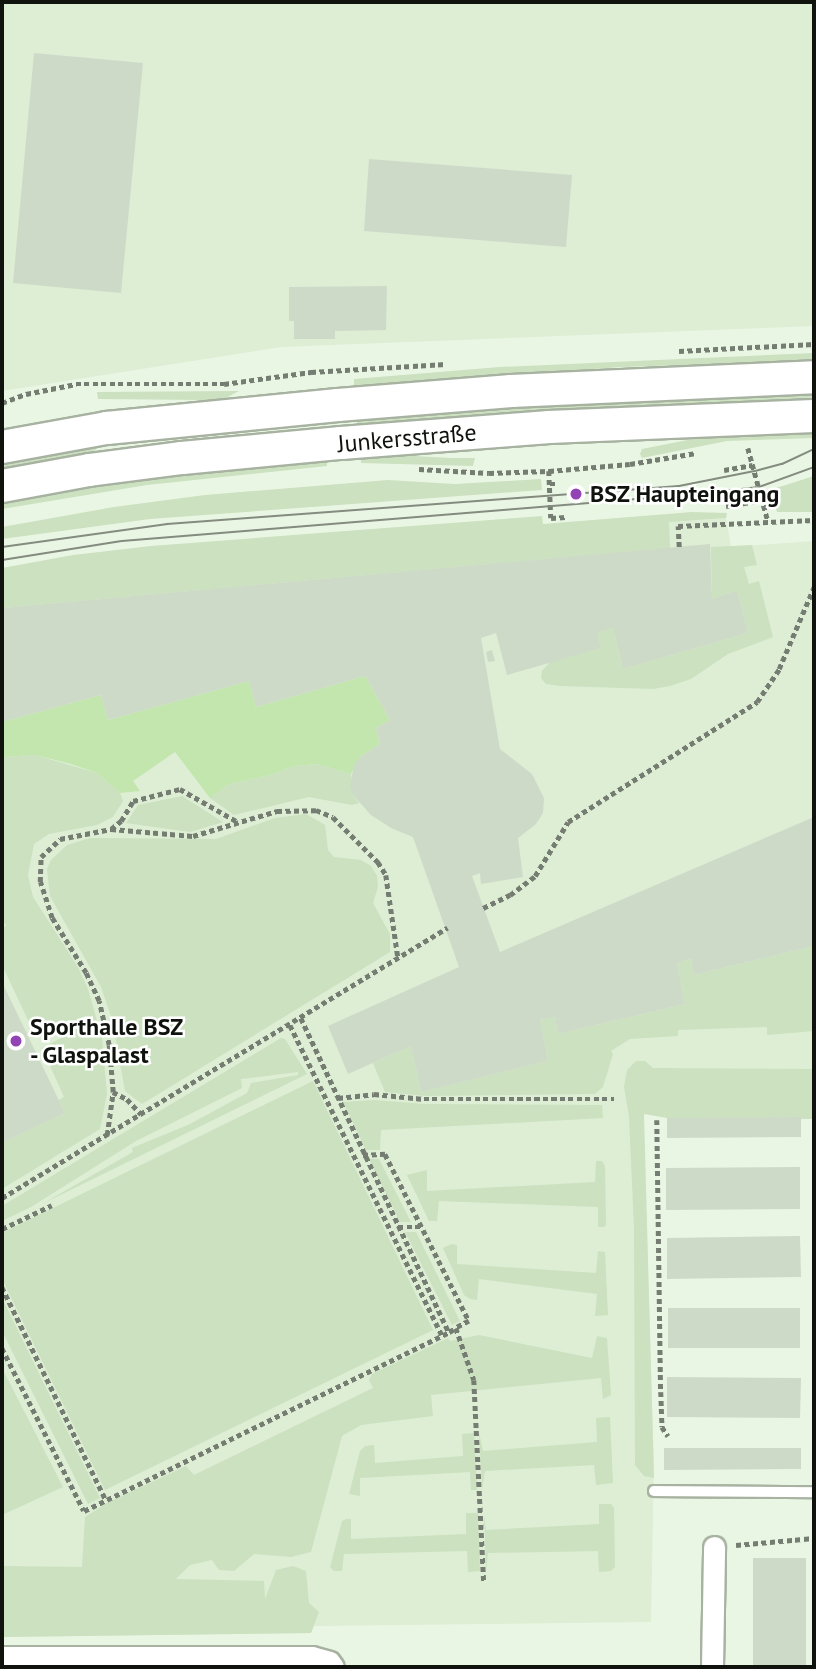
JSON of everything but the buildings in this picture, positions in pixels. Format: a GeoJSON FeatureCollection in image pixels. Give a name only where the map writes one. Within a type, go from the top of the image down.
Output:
{"type":"FeatureCollection","features":[{"type":"Feature","properties":{"kind":"main road","name":"Junkersstraße"},"geometry":{"type":"LineString","coordinates":[[2,447],[107,428],[338,405],[511,391],[814,377]]}},
{"type":"Feature","properties":{"kind":"main road","name":"Junkersstraße"},"geometry":{"type":"LineString","coordinates":[[2,486],[89,470],[182,458],[426,436],[814,416]]}},
{"type":"Feature","properties":{"kind":"street"},"geometry":{"type":"LineString","coordinates":[[712,1667],[714,1548]]}},
{"type":"Feature","properties":{"kind":"street"},"geometry":{"type":"LineString","coordinates":[[2,1657],[312,1657],[329,1662],[333,1667]]}},
{"type":"Feature","properties":{"kind":"lane"},"geometry":{"type":"LineString","coordinates":[[654,1491],[814,1492]]}},
{"type":"Feature","properties":{"kind":"path"},"geometry":{"type":"LineString","coordinates":[[735,449],[761,447]]}},
{"type":"Feature","properties":{"kind":"path"},"geometry":{"type":"LineString","coordinates":[[748,448],[768,521]]}},
{"type":"Feature","properties":{"kind":"path"},"geometry":{"type":"LineString","coordinates":[[405,468],[489,473],[549,471],[630,464],[709,451]]}},
{"type":"Feature","properties":{"kind":"path"},"geometry":{"type":"LineString","coordinates":[[724,470],[753,465]]}},
{"type":"Feature","properties":{"kind":"path"},"geometry":{"type":"LineString","coordinates":[[549,471],[551,518],[565,517]]}},
{"type":"Feature","properties":{"kind":"path"},"geometry":{"type":"LineString","coordinates":[[550,484],[558,484]]}},
{"type":"Feature","properties":{"kind":"path"},"geometry":{"type":"LineString","coordinates":[[726,506],[762,500]]}},
{"type":"Feature","properties":{"kind":"path"},"geometry":{"type":"LineString","coordinates":[[679,547],[678,526],[814,520]]}},
{"type":"Feature","properties":{"kind":"path"},"geometry":{"type":"LineString","coordinates":[[483,908],[510,895],[535,876],[568,822],[757,702],[779,669],[814,587]]}},
{"type":"Feature","properties":{"kind":"path"},"geometry":{"type":"LineString","coordinates":[[111,829],[121,821],[133,800],[180,789],[238,823]]}},
{"type":"Feature","properties":{"kind":"path"},"geometry":{"type":"LineString","coordinates":[[107,1135],[113,1092],[108,1045],[99,1001],[86,973],[52,918],[44,899],[38,868],[49,847],[60,839],[111,829],[193,836],[296,808],[316,810],[333,817],[378,862],[386,875],[398,957]]}},
{"type":"Feature","properties":{"kind":"path"},"geometry":{"type":"LineString","coordinates":[[2,1198],[447,928]]}},
{"type":"Feature","properties":{"kind":"path"},"geometry":{"type":"LineString","coordinates":[[301,1018],[363,1155],[449,1332]]}},
{"type":"Feature","properties":{"kind":"path"},"geometry":{"type":"LineString","coordinates":[[290,1025],[442,1335]]}},
{"type":"Feature","properties":{"kind":"path"},"geometry":{"type":"LineString","coordinates":[[113,1092],[127,1099],[141,1114]]}},
{"type":"Feature","properties":{"kind":"path"},"geometry":{"type":"LineString","coordinates":[[338,1097],[374,1094],[424,1099],[614,1099]]}},
{"type":"Feature","properties":{"kind":"path"},"geometry":{"type":"LineString","coordinates":[[657,1120],[662,1427],[668,1436]]}},
{"type":"Feature","properties":{"kind":"path"},"geometry":{"type":"LineString","coordinates":[[2,1348],[84,1511],[469,1321],[385,1154],[363,1155]]}},
{"type":"Feature","properties":{"kind":"path"},"geometry":{"type":"LineString","coordinates":[[2,1229],[52,1205]]}},
{"type":"Feature","properties":{"kind":"path"},"geometry":{"type":"LineString","coordinates":[[398,1227],[422,1227]]}},
{"type":"Feature","properties":{"kind":"path"},"geometry":{"type":"LineString","coordinates":[[2,1287],[106,1500]]}},
{"type":"Feature","properties":{"kind":"path"},"geometry":{"type":"LineString","coordinates":[[456,1328],[477,1395],[484,1583]]}},
{"type":"Feature","properties":{"kind":"path"},"geometry":{"type":"LineString","coordinates":[[714,1548],[814,1538]]}},
{"type":"Feature","properties":{"kind":"shaded area"},"geometry":{"type":"Polygon","coordinates":[[[2,2],[814,2],[814,326],[281,347],[2,391],[2,2]]]}},
{"type":"Feature","properties":{"kind":"shaded area"},"geometry":{"type":"Polygon","coordinates":[[[814,353],[814,361],[622,367],[354,386],[354,379],[500,367],[814,353]]]}},
{"type":"Feature","properties":{"kind":"shaded area"},"geometry":{"type":"Polygon","coordinates":[[[239,391],[224,399],[205,400],[98,399],[97,392],[239,391]]]}},
{"type":"Feature","properties":{"kind":"shaded area"},"geometry":{"type":"Polygon","coordinates":[[[814,392],[814,402],[357,427],[357,418],[522,405],[814,392]]]}},
{"type":"Feature","properties":{"kind":"shaded area"},"geometry":{"type":"Polygon","coordinates":[[[814,431],[814,438],[727,441],[642,458],[640,454],[642,449],[713,435],[814,431]]]}},
{"type":"Feature","properties":{"kind":"shaded area"},"geometry":{"type":"Polygon","coordinates":[[[102,445],[94,451],[68,459],[2,472],[2,461],[102,445]]]}},
{"type":"Feature","properties":{"kind":"shaded area"},"geometry":{"type":"Polygon","coordinates":[[[397,455],[475,458],[473,466],[361,463],[361,457],[397,455]]]}},
{"type":"Feature","properties":{"kind":"shaded area"},"geometry":{"type":"Polygon","coordinates":[[[327,459],[327,466],[147,485],[2,509],[2,502],[75,487],[327,459]]]}},
{"type":"Feature","properties":{"kind":"shaded area"},"geometry":{"type":"Polygon","coordinates":[[[814,476],[814,512],[777,512],[770,490],[814,476]]]}},
{"type":"Feature","properties":{"kind":"shaded area"},"geometry":{"type":"Polygon","coordinates":[[[541,479],[542,490],[150,519],[2,539],[2,527],[114,507],[205,495],[388,480],[455,484],[541,479]]]}},
{"type":"Feature","properties":{"kind":"shaded area"},"geometry":{"type":"Polygon","coordinates":[[[692,512],[727,513],[726,518],[669,522],[670,548],[2,608],[2,568],[73,555],[151,546],[542,516],[543,524],[692,512]]]}},
{"type":"Feature","properties":{"kind":"shaded area"},"geometry":{"type":"Polygon","coordinates":[[[726,518],[731,547],[814,541],[814,1081],[643,1113],[654,1466],[651,1622],[314,1626],[311,1633],[2,1637],[2,587],[528,530],[726,518]]]}},
{"type":"Feature","properties":{"kind":"shaded area"},"geometry":{"type":"Polygon","coordinates":[[[752,545],[757,565],[744,567],[749,584],[759,581],[773,637],[728,654],[691,679],[670,686],[653,689],[560,686],[546,684],[541,678],[542,671],[550,662],[601,648],[597,633],[613,628],[623,669],[748,633],[737,590],[712,599],[711,547],[752,545]]]}},
{"type":"Feature","properties":{"kind":"shaded area"},"geometry":{"type":"Polygon","coordinates":[[[365,676],[390,720],[376,728],[380,744],[360,757],[351,774],[318,764],[294,766],[270,775],[229,784],[210,798],[175,752],[133,781],[140,791],[120,793],[97,773],[71,764],[35,755],[2,757],[2,722],[101,695],[108,720],[249,681],[256,707],[365,676]]]}},
{"type":"Feature","properties":{"kind":"shaded area"},"geometry":{"type":"Polygon","coordinates":[[[35,755],[97,773],[120,793],[123,801],[113,817],[97,825],[49,834],[34,844],[28,875],[33,897],[78,967],[88,989],[102,1038],[107,1094],[100,1129],[2,1189],[2,1143],[65,1113],[59,1100],[64,1097],[42,1048],[61,1038],[55,1027],[36,1037],[2,965],[2,928],[6,926],[2,917],[2,757],[35,755]]]}},
{"type":"Feature","properties":{"kind":"shaded area"},"geometry":{"type":"Polygon","coordinates":[[[318,764],[351,774],[353,795],[359,803],[352,805],[309,797],[234,815],[210,798],[229,784],[270,775],[294,766],[318,764]]]}},
{"type":"Feature","properties":{"kind":"shaded area"},"geometry":{"type":"Polygon","coordinates":[[[182,796],[223,822],[190,832],[126,823],[138,805],[182,796]]]}},
{"type":"Feature","properties":{"kind":"shaded area"},"geometry":{"type":"Polygon","coordinates":[[[306,814],[325,825],[328,850],[334,857],[361,860],[371,866],[377,876],[378,887],[373,903],[390,934],[390,952],[142,1104],[125,1091],[112,1019],[101,987],[50,896],[47,869],[51,860],[67,845],[90,838],[216,839],[275,818],[306,814]]]}},
{"type":"Feature","properties":{"kind":"shaded area"},"geometry":{"type":"Polygon","coordinates":[[[814,946],[814,1031],[767,1035],[767,1027],[678,1030],[678,1036],[630,1039],[611,1051],[613,1054],[603,1087],[595,1094],[425,1096],[385,1092],[373,1063],[411,1046],[421,1092],[548,1061],[540,1020],[555,1017],[558,1034],[685,1004],[677,963],[691,959],[694,975],[814,946]]]}},
{"type":"Feature","properties":{"kind":"shaded area"},"geometry":{"type":"Polygon","coordinates":[[[281,1038],[285,1039],[307,1074],[42,1204],[133,1152],[132,1148],[190,1124],[247,1093],[251,1083],[298,1075],[298,1072],[241,1079],[242,1088],[136,1141],[31,1207],[2,1221],[2,1206],[281,1038]]]}},
{"type":"Feature","properties":{"kind":"shaded area"},"geometry":{"type":"Polygon","coordinates":[[[636,1061],[645,1061],[653,1068],[814,1069],[814,1119],[667,1118],[644,1114],[654,1478],[644,1476],[635,1465],[634,1228],[629,1117],[624,1087],[627,1070],[636,1061]]]}},
{"type":"Feature","properties":{"kind":"shaded area"},"geometry":{"type":"Polygon","coordinates":[[[313,1081],[433,1330],[105,1490],[2,1279],[2,1233],[313,1081]]]}},
{"type":"Feature","properties":{"kind":"shaded area"},"geometry":{"type":"Polygon","coordinates":[[[374,1100],[424,1104],[602,1105],[603,1118],[381,1130],[380,1150],[366,1150],[343,1102],[374,1100]]]}},
{"type":"Feature","properties":{"kind":"shaded area"},"geometry":{"type":"Polygon","coordinates":[[[369,1159],[379,1159],[411,1222],[400,1222],[369,1159]]]}},
{"type":"Feature","properties":{"kind":"shaded area"},"geometry":{"type":"Polygon","coordinates":[[[596,1161],[602,1161],[605,1166],[604,1227],[598,1227],[598,1207],[439,1201],[437,1221],[429,1221],[407,1175],[427,1170],[427,1191],[595,1182],[596,1161]]]}},
{"type":"Feature","properties":{"kind":"shaded area"},"geometry":{"type":"Polygon","coordinates":[[[405,1232],[416,1232],[460,1321],[452,1325],[405,1232]]]}},
{"type":"Feature","properties":{"kind":"shaded area"},"geometry":{"type":"Polygon","coordinates":[[[457,1245],[457,1264],[596,1273],[598,1251],[605,1252],[608,1315],[595,1316],[597,1294],[479,1279],[477,1300],[470,1299],[464,1295],[443,1248],[457,1245]]]}},
{"type":"Feature","properties":{"kind":"shaded area"},"geometry":{"type":"Polygon","coordinates":[[[2,1298],[100,1498],[88,1504],[2,1331],[2,1298]]]}},
{"type":"Feature","properties":{"kind":"shaded area"},"geometry":{"type":"Polygon","coordinates":[[[479,1335],[592,1358],[597,1336],[607,1338],[611,1395],[603,1399],[601,1378],[431,1395],[433,1416],[361,1425],[342,1436],[311,1552],[291,1557],[254,1554],[234,1571],[219,1570],[212,1560],[190,1565],[176,1579],[264,1581],[265,1599],[276,1570],[293,1566],[306,1571],[309,1603],[319,1612],[311,1633],[2,1637],[2,1566],[82,1567],[85,1517],[107,1503],[186,1466],[194,1475],[373,1388],[369,1380],[372,1374],[448,1338],[450,1341],[479,1335]]]}},
{"type":"Feature","properties":{"kind":"shaded area"},"geometry":{"type":"Polygon","coordinates":[[[2,1368],[63,1487],[2,1515],[2,1368]]]}},
{"type":"Feature","properties":{"kind":"shaded area"},"geometry":{"type":"Polygon","coordinates":[[[610,1417],[613,1483],[596,1485],[594,1465],[485,1471],[482,1489],[479,1433],[483,1451],[597,1442],[596,1418],[610,1417]]]}},
{"type":"Feature","properties":{"kind":"shaded area"},"geometry":{"type":"Polygon","coordinates":[[[474,1433],[477,1490],[471,1490],[470,1472],[360,1478],[360,1496],[349,1494],[360,1451],[365,1446],[374,1445],[375,1463],[463,1456],[462,1434],[474,1433]]]}},
{"type":"Feature","properties":{"kind":"shaded area"},"geometry":{"type":"Polygon","coordinates":[[[599,1504],[611,1504],[614,1508],[615,1567],[611,1571],[599,1572],[598,1551],[488,1553],[486,1571],[484,1513],[486,1530],[599,1524],[599,1504]]]}},
{"type":"Feature","properties":{"kind":"shaded area"},"geometry":{"type":"Polygon","coordinates":[[[466,1513],[478,1513],[480,1571],[468,1572],[467,1551],[344,1554],[342,1571],[334,1571],[330,1567],[342,1521],[346,1519],[351,1519],[351,1539],[466,1534],[466,1513]]]}},
{"type":"Feature","properties":{"kind":"tram line"},"geometry":{"type":"LineString","coordinates":[[2,547],[167,524],[679,486],[782,464],[814,449]]}},
{"type":"Feature","properties":{"kind":"tram line"},"geometry":{"type":"LineString","coordinates":[[2,560],[122,541],[698,494],[759,487],[814,467]]}},
{"type":"Feature","properties":{"kind":"place","name":"BSZ Haupteingang"},"geometry":{"type":"Point","coordinates":[576,494]}},
{"type":"Feature","properties":{"kind":"place","name":"Sporthalle BSZ - Glaspalast"},"geometry":{"type":"Point","coordinates":[16,1041]}}]}
